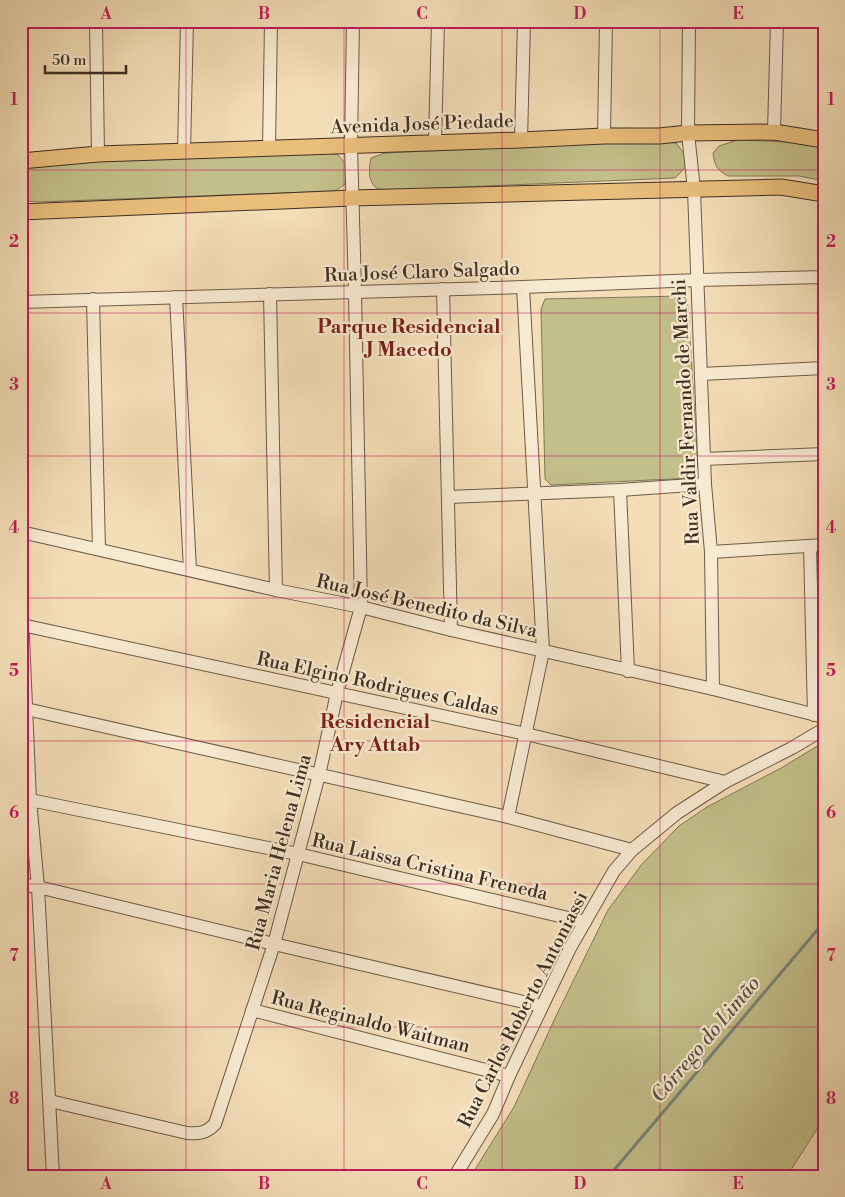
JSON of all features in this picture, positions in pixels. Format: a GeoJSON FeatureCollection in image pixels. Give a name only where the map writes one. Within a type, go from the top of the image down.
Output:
{"type":"FeatureCollection","features":[{"type":"Feature","properties":{"kind":"main road","name":"Avenida José Piedade"},"geometry":{"type":"LineString","coordinates":[[21,161],[98,154],[604,136],[659,136],[688,133],[774,132],[824,140]]}},
{"type":"Feature","properties":{"kind":"main road"},"geometry":{"type":"LineString","coordinates":[[21,212],[352,198],[782,187],[824,194]]}},
{"type":"Feature","properties":{"kind":"street"},"geometry":{"type":"LineString","coordinates":[[96,21],[98,154]]}},
{"type":"Feature","properties":{"kind":"street"},"geometry":{"type":"LineString","coordinates":[[184,151],[187,21]]}},
{"type":"Feature","properties":{"kind":"street"},"geometry":{"type":"LineString","coordinates":[[269,148],[271,21]]}},
{"type":"Feature","properties":{"kind":"street","name":"Rua Maria Helena Lima"},"geometry":{"type":"LineString","coordinates":[[50,1101],[187,1133],[198,1134],[209,1130],[215,1124],[274,944],[318,775],[337,693],[361,607],[351,146],[353,21]]}},
{"type":"Feature","properties":{"kind":"street"},"geometry":{"type":"LineString","coordinates":[[435,143],[438,21]]}},
{"type":"Feature","properties":{"kind":"street"},"geometry":{"type":"LineString","coordinates":[[520,140],[524,21]]}},
{"type":"Feature","properties":{"kind":"street"},"geometry":{"type":"LineString","coordinates":[[604,136],[606,21]]}},
{"type":"Feature","properties":{"kind":"street","name":"Rua Valdir Fernando de Marchi"},"geometry":{"type":"LineString","coordinates":[[689,21],[688,133],[694,190],[705,484],[711,552],[713,689]]}},
{"type":"Feature","properties":{"kind":"street"},"geometry":{"type":"LineString","coordinates":[[774,132],[777,21]]}},
{"type":"Feature","properties":{"kind":"street","name":"Rua José Claro Salgado"},"geometry":{"type":"LineString","coordinates":[[21,302],[824,277]]}},
{"type":"Feature","properties":{"kind":"street"},"geometry":{"type":"LineString","coordinates":[[508,817],[543,651],[523,287]]}},
{"type":"Feature","properties":{"kind":"street"},"geometry":{"type":"LineString","coordinates":[[443,290],[451,630]]}},
{"type":"Feature","properties":{"kind":"street"},"geometry":{"type":"LineString","coordinates":[[270,294],[276,590]]}},
{"type":"Feature","properties":{"kind":"street"},"geometry":{"type":"LineString","coordinates":[[176,297],[190,570]]}},
{"type":"Feature","properties":{"kind":"street"},"geometry":{"type":"LineString","coordinates":[[94,299],[99,549]]}},
{"type":"Feature","properties":{"kind":"street"},"geometry":{"type":"LineString","coordinates":[[701,374],[824,368]]}},
{"type":"Feature","properties":{"kind":"street"},"geometry":{"type":"LineString","coordinates":[[704,459],[824,454]]}},
{"type":"Feature","properties":{"kind":"street"},"geometry":{"type":"LineString","coordinates":[[448,498],[705,484]]}},
{"type":"Feature","properties":{"kind":"street"},"geometry":{"type":"LineString","coordinates":[[620,490],[628,671]]}},
{"type":"Feature","properties":{"kind":"street","name":"Rua José Benedito da Silva"},"geometry":{"type":"LineString","coordinates":[[21,532],[276,590],[361,607],[451,630],[713,689],[819,716]]}},
{"type":"Feature","properties":{"kind":"street"},"geometry":{"type":"LineString","coordinates":[[711,552],[824,545]]}},
{"type":"Feature","properties":{"kind":"street"},"geometry":{"type":"LineString","coordinates":[[810,546],[819,716]]}},
{"type":"Feature","properties":{"kind":"street"},"geometry":{"type":"LineString","coordinates":[[21,590],[30,800],[38,887],[53,1176]]}},
{"type":"Feature","properties":{"kind":"street","name":"Rua Elgino Rodrigues Caldas"},"geometry":{"type":"LineString","coordinates":[[22,625],[526,734],[725,782]]}},
{"type":"Feature","properties":{"kind":"street"},"geometry":{"type":"LineString","coordinates":[[26,709],[508,817],[632,850]]}},
{"type":"Feature","properties":{"kind":"street","name":"Rua Carlos Roberto Antoniassi"},"geometry":{"type":"LineString","coordinates":[[455,1176],[494,1114],[541,1006],[570,948],[614,871],[632,850],[677,813],[725,782],[792,748],[824,729]]}},
{"type":"Feature","properties":{"kind":"street","name":"Rua Laissa Cristina Freneda"},"geometry":{"type":"LineString","coordinates":[[30,800],[298,854],[585,922]]}},
{"type":"Feature","properties":{"kind":"street"},"geometry":{"type":"LineString","coordinates":[[21,884],[541,1006]]}},
{"type":"Feature","properties":{"kind":"street","name":"Rua Reginaldo Waitman"},"geometry":{"type":"LineString","coordinates":[[252,1010],[509,1076]]}},
{"type":"Feature","properties":{"kind":"shaded area"},"geometry":{"type":"Polygon","coordinates":[[[737,140],[790,142],[824,148],[824,181],[799,176],[728,176],[717,167],[713,153],[719,146],[737,140]]]}},
{"type":"Feature","properties":{"kind":"shaded area"},"geometry":{"type":"Polygon","coordinates":[[[656,141],[676,143],[683,153],[686,165],[675,178],[389,190],[375,187],[370,175],[371,158],[385,153],[656,141]]]}},
{"type":"Feature","properties":{"kind":"shaded area"},"geometry":{"type":"Polygon","coordinates":[[[337,154],[348,171],[345,184],[335,191],[38,202],[26,201],[21,197],[21,167],[26,163],[337,154]]]}},
{"type":"Feature","properties":{"kind":"shaded area"},"geometry":{"type":"Polygon","coordinates":[[[681,296],[688,306],[698,467],[691,478],[551,485],[545,479],[541,309],[545,299],[681,296]]]}},
{"type":"Feature","properties":{"kind":"shaded area"},"geometry":{"type":"Polygon","coordinates":[[[824,742],[824,1118],[789,1173],[767,1172],[763,1176],[471,1176],[514,1107],[608,910],[642,864],[679,826],[707,807],[781,768],[824,742]]]}},
{"type":"Feature","properties":{"kind":"waterway","name":"Córrego do Limão"},"geometry":{"type":"LineString","coordinates":[[609,1176],[824,922]]}},
{"type":"Feature","properties":{"kind":"district","name":"Parque Residencial J Macedo"},"geometry":{"type":"Point","coordinates":[409,338]}},
{"type":"Feature","properties":{"kind":"district","name":"Residencial Ary Attab"},"geometry":{"type":"Point","coordinates":[375,732]}}]}
